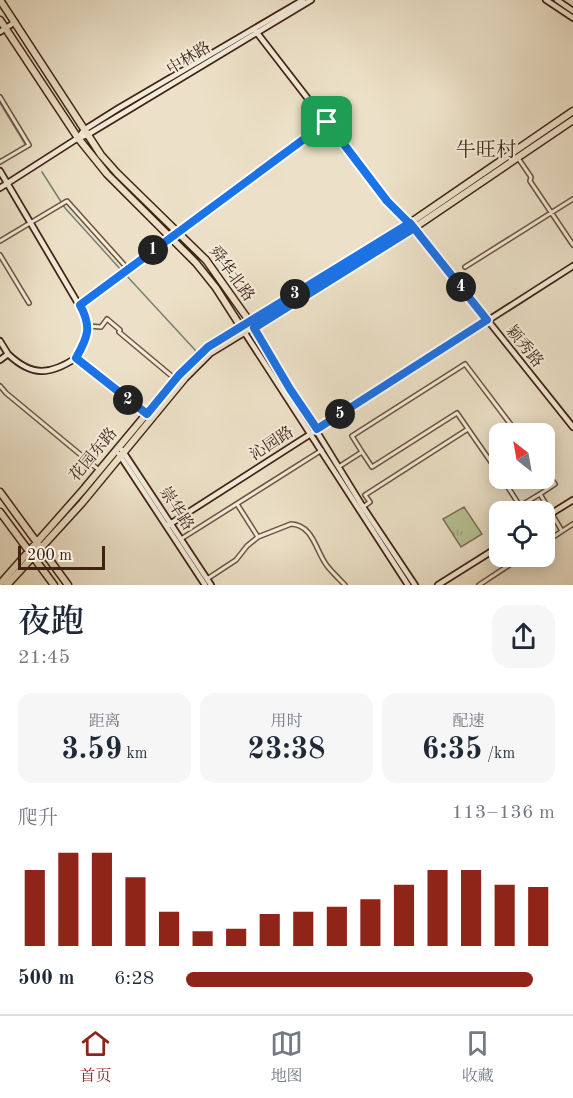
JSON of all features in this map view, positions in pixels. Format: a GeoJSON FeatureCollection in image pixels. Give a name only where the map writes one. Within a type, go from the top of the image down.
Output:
{"type":"FeatureCollection","features":[{"type":"Feature","properties":{"kind":"main road","name":"舜华北路"},"geometry":{"type":"LineString","coordinates":[[0,0],[86,132],[117,173],[206,260],[252,325],[363,507],[415,585]]}},
{"type":"Feature","properties":{"kind":"main road","name":"中林路"},"geometry":{"type":"LineString","coordinates":[[0,189],[86,132],[303,0]]}},
{"type":"Feature","properties":{"kind":"main road","name":"中林路"},"geometry":{"type":"LineString","coordinates":[[256,30],[311,0]]}},
{"type":"Feature","properties":{"kind":"main road"},"geometry":{"type":"LineString","coordinates":[[546,0],[573,18]]}},
{"type":"Feature","properties":{"kind":"main road"},"geometry":{"type":"LineString","coordinates":[[557,0],[573,11]]}},
{"type":"Feature","properties":{"kind":"main road","name":"舜华北路"},"geometry":{"type":"LineString","coordinates":[[0,20],[3,30],[78,138],[107,174],[196,263],[216,288],[408,585]]}},
{"type":"Feature","properties":{"kind":"main road"},"geometry":{"type":"LineString","coordinates":[[3,30],[15,22]]}},
{"type":"Feature","properties":{"kind":"main road","name":"颖秀路"},"geometry":{"type":"LineString","coordinates":[[256,30],[387,201],[412,226],[573,427]]}},
{"type":"Feature","properties":{"kind":"main road","name":"花园东路"},"geometry":{"type":"LineString","coordinates":[[412,226],[573,111]]}},
{"type":"Feature","properties":{"kind":"main road","name":"花园东路"},"geometry":{"type":"LineString","coordinates":[[39,545],[99,470],[176,379],[203,351],[252,325],[412,226],[573,120]]}},
{"type":"Feature","properties":{"kind":"main road"},"geometry":{"type":"LineString","coordinates":[[80,305],[327,122]]}},
{"type":"Feature","properties":{"kind":"main road"},"geometry":{"type":"LineString","coordinates":[[0,171],[80,305],[88,326],[86,338],[76,358],[60,368],[42,372],[16,361],[8,354],[0,341]]}},
{"type":"Feature","properties":{"kind":"main road","name":"沁园路"},"geometry":{"type":"LineString","coordinates":[[169,524],[573,266]]}},
{"type":"Feature","properties":{"kind":"main road","name":"花园东路"},"geometry":{"type":"LineString","coordinates":[[7,585],[31,554],[123,454],[184,378],[202,360],[243,330]]}},
{"type":"Feature","properties":{"kind":"main road"},"geometry":{"type":"LineString","coordinates":[[0,360],[8,354]]}},
{"type":"Feature","properties":{"kind":"main road"},"geometry":{"type":"LineString","coordinates":[[76,358],[147,414]]}},
{"type":"Feature","properties":{"kind":"main road","name":"崇华路"},"geometry":{"type":"LineString","coordinates":[[117,449],[123,454],[169,524],[205,585]]}},
{"type":"Feature","properties":{"kind":"main road"},"geometry":{"type":"LineString","coordinates":[[0,492],[68,585]]}},
{"type":"Feature","properties":{"kind":"main road"},"geometry":{"type":"LineString","coordinates":[[555,512],[573,501]]}},
{"type":"Feature","properties":{"kind":"main road"},"geometry":{"type":"LineString","coordinates":[[0,512],[54,585]]}},
{"type":"Feature","properties":{"kind":"main road","name":"崇华路"},"geometry":{"type":"LineString","coordinates":[[169,524],[211,585]]}},
{"type":"Feature","properties":{"kind":"main road"},"geometry":{"type":"LineString","coordinates":[[438,585],[489,553]]}},
{"type":"Feature","properties":{"kind":"main road","name":"花园东路"},"geometry":{"type":"LineString","coordinates":[[0,584],[31,554]]}},
{"type":"Feature","properties":{"kind":"street"},"geometry":{"type":"LineString","coordinates":[[0,97],[29,145],[0,162]]}},
{"type":"Feature","properties":{"kind":"street"},"geometry":{"type":"LineString","coordinates":[[518,158],[531,177],[530,181],[573,245]]}},
{"type":"Feature","properties":{"kind":"street"},"geometry":{"type":"LineString","coordinates":[[465,267],[573,199]]}},
{"type":"Feature","properties":{"kind":"street"},"geometry":{"type":"LineString","coordinates":[[0,241],[67,201],[125,271]]}},
{"type":"Feature","properties":{"kind":"street"},"geometry":{"type":"LineString","coordinates":[[0,255],[29,303]]}},
{"type":"Feature","properties":{"kind":"street"},"geometry":{"type":"LineString","coordinates":[[88,326],[100,327],[107,319],[120,330],[118,332],[176,379]]}},
{"type":"Feature","properties":{"kind":"street"},"geometry":{"type":"LineString","coordinates":[[489,460],[457,412],[372,467],[352,436],[465,364],[510,423]]}},
{"type":"Feature","properties":{"kind":"street"},"geometry":{"type":"LineString","coordinates":[[0,386],[99,470]]}},
{"type":"Feature","properties":{"kind":"street"},"geometry":{"type":"LineString","coordinates":[[363,507],[370,502],[365,495],[468,429]]}},
{"type":"Feature","properties":{"kind":"street"},"geometry":{"type":"LineString","coordinates":[[181,539],[322,450]]}},
{"type":"Feature","properties":{"kind":"street"},"geometry":{"type":"LineString","coordinates":[[340,466],[362,452]]}},
{"type":"Feature","properties":{"kind":"street"},"geometry":{"type":"LineString","coordinates":[[509,489],[520,506],[548,489]]}},
{"type":"Feature","properties":{"kind":"street"},"geometry":{"type":"LineString","coordinates":[[540,494],[544,501]]}},
{"type":"Feature","properties":{"kind":"street"},"geometry":{"type":"LineString","coordinates":[[237,504],[258,537]]}},
{"type":"Feature","properties":{"kind":"street"},"geometry":{"type":"LineString","coordinates":[[555,520],[562,531]]}},
{"type":"Feature","properties":{"kind":"street"},"geometry":{"type":"LineString","coordinates":[[555,536],[573,524]]}},
{"type":"Feature","properties":{"kind":"street"},"geometry":{"type":"LineString","coordinates":[[207,579],[236,560],[258,537],[275,529],[296,525],[314,540],[326,566],[345,585]]}},
{"type":"Feature","properties":{"kind":"street"},"geometry":{"type":"LineString","coordinates":[[478,585],[506,567]]}},
{"type":"Feature","properties":{"kind":"green space"},"geometry":{"type":"Polygon","coordinates":[[[464,507],[482,534],[461,547],[443,519],[464,507]]]}},
{"type":"Feature","properties":{"kind":"waterway"},"geometry":{"type":"LineString","coordinates":[[0,103],[25,144]]}},
{"type":"Feature","properties":{"kind":"waterway"},"geometry":{"type":"LineString","coordinates":[[42,172],[65,208],[122,271]]}},
{"type":"Feature","properties":{"kind":"waterway"},"geometry":{"type":"LineString","coordinates":[[125,274],[196,351]]}},
{"type":"Feature","properties":{"kind":"district","name":"牛旺村"},"geometry":{"type":"Point","coordinates":[486,151]}},
{"type":"Feature","properties":{"kind":"route"},"geometry":{"type":"LineString","coordinates":[[327,122],[80,305],[88,326],[86,338],[76,358],[147,414],[179,375],[208,347],[410,223],[446,268],[487,320],[317,429],[254,328],[414,228],[410,223],[387,201],[327,122]]}}]}
